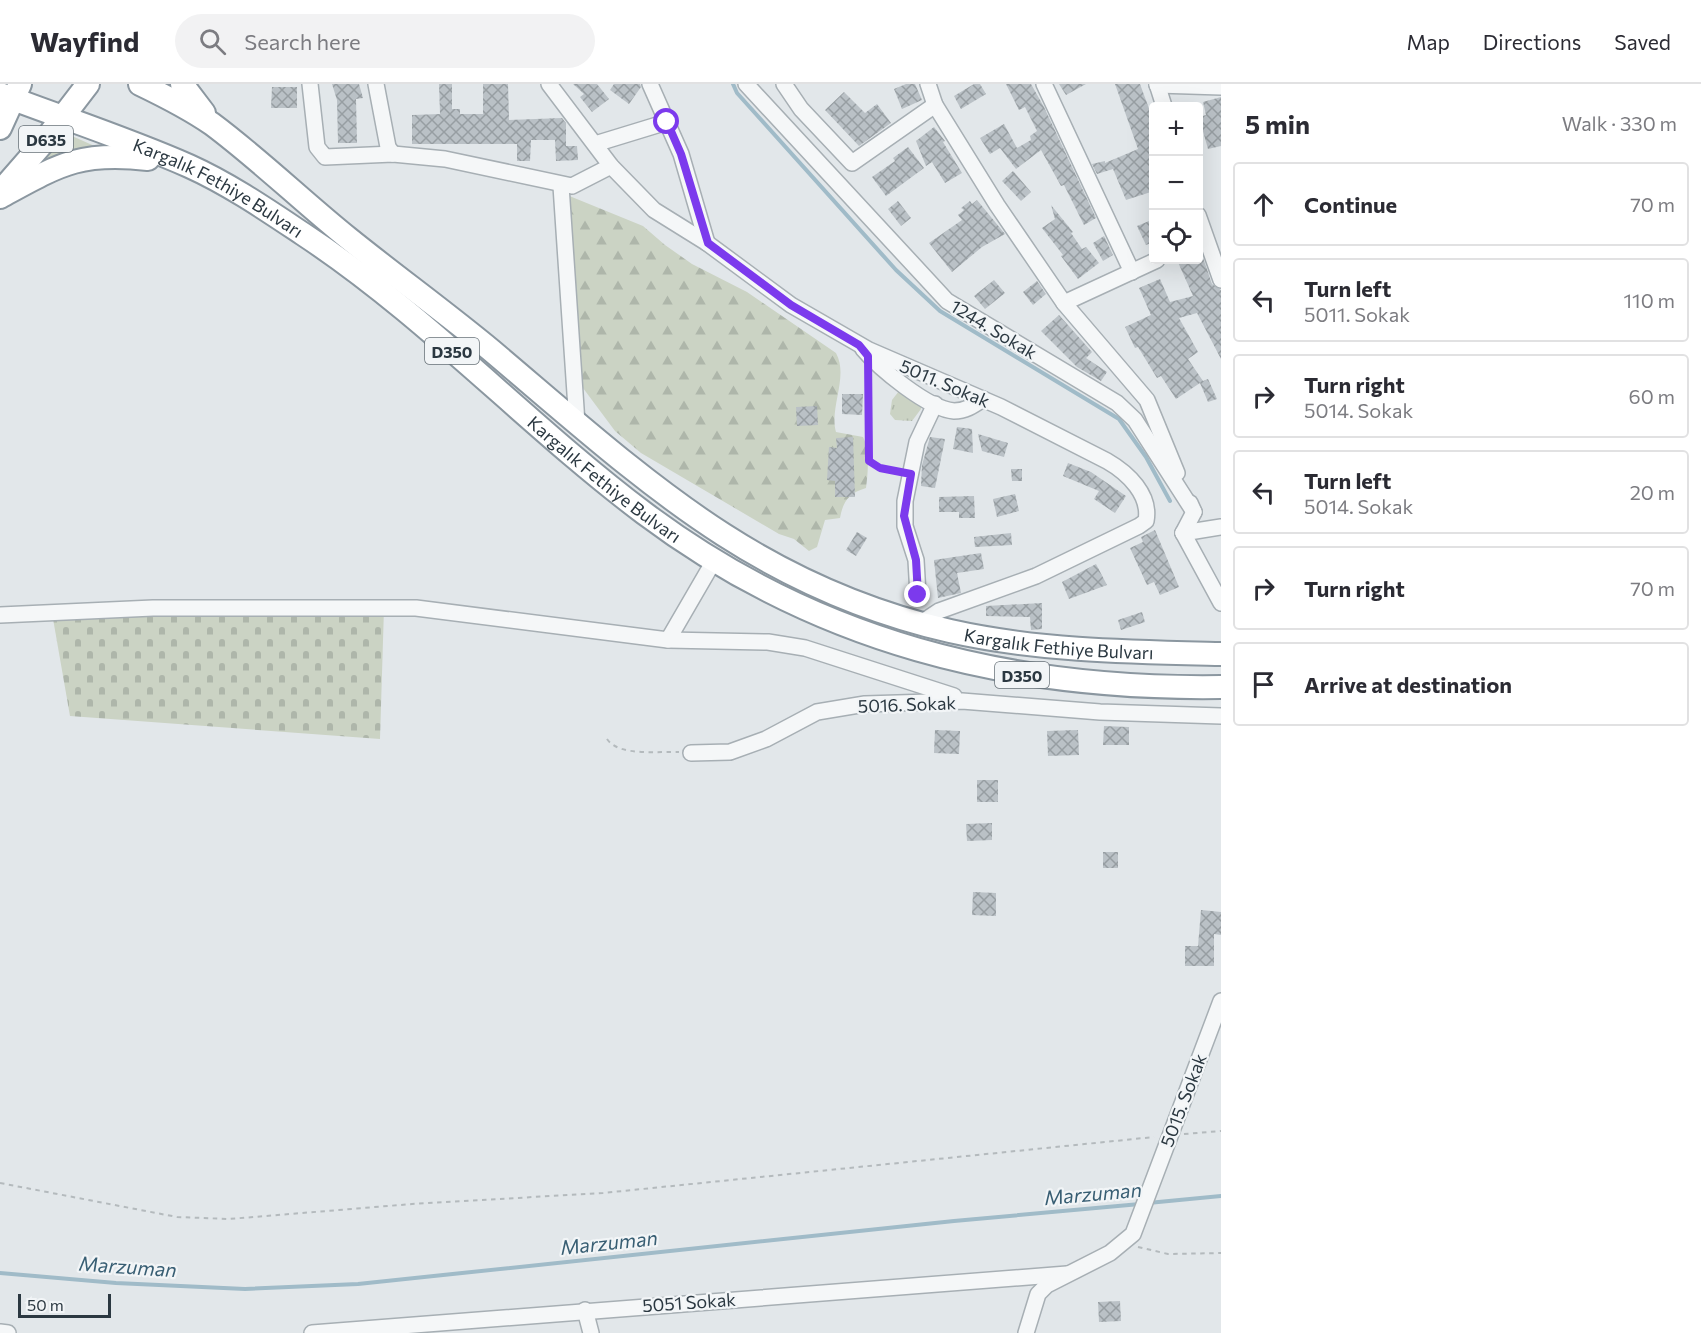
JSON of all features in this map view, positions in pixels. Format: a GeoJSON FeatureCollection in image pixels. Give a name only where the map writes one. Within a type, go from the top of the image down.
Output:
{"type":"FeatureCollection","features":[{"type":"Feature","properties":{"kind":"highway","name":"D635"},"geometry":{"type":"LineString","coordinates":[[0,192],[58,115],[88,84]]}},
{"type":"Feature","properties":{"kind":"highway","name":"Kargalık Fethiye Bulvarı"},"geometry":{"type":"LineString","coordinates":[[140,84],[181,104],[212,124],[348,238],[445,312],[684,510],[770,564],[834,594],[921,623],[1019,644],[1221,654]]}},
{"type":"Feature","properties":{"kind":"highway"},"geometry":{"type":"LineString","coordinates":[[182,84],[212,124]]}},
{"type":"Feature","properties":{"kind":"highway","name":"D635"},"geometry":{"type":"LineString","coordinates":[[0,128],[16,95]]}},
{"type":"Feature","properties":{"kind":"highway","name":"D350"},"geometry":{"type":"LineString","coordinates":[[16,95],[58,115]]}},
{"type":"Feature","properties":{"kind":"highway","name":"Kargalık Fethiye Bulvarı"},"geometry":{"type":"LineString","coordinates":[[58,115],[190,167],[262,207],[375,286],[645,514],[762,587],[831,620],[909,649],[1032,676],[1155,688],[1221,687]]}},
{"type":"Feature","properties":{"kind":"highway"},"geometry":{"type":"LineString","coordinates":[[0,197],[63,164],[82,158],[125,156],[190,167]]}},
{"type":"Feature","properties":{"kind":"street"},"geometry":{"type":"LineString","coordinates":[[310,84],[320,154],[333,159],[393,154],[464,161],[561,186],[572,186],[611,166]]}},
{"type":"Feature","properties":{"kind":"street"},"geometry":{"type":"LineString","coordinates":[[376,84],[388,147],[393,154]]}},
{"type":"Feature","properties":{"kind":"street","name":"5011. Sokak"},"geometry":{"type":"LineString","coordinates":[[549,84],[611,166],[654,210],[708,243],[791,305],[864,350],[983,399],[1122,470],[1140,492],[1147,514],[1146,521],[1074,560],[939,611],[921,623]]}},
{"type":"Feature","properties":{"kind":"street"},"geometry":{"type":"LineString","coordinates":[[650,84],[681,154],[708,243]]}},
{"type":"Feature","properties":{"kind":"street","name":"1244. Sokak"},"geometry":{"type":"LineString","coordinates":[[746,84],[947,301],[1117,403],[1135,420],[1194,513]]}},
{"type":"Feature","properties":{"kind":"street"},"geometry":{"type":"LineString","coordinates":[[784,84],[801,109],[852,163],[935,105]]}},
{"type":"Feature","properties":{"kind":"street"},"geometry":{"type":"LineString","coordinates":[[928,84],[935,105],[998,205],[1064,303],[1147,400],[1194,513],[1184,533]]}},
{"type":"Feature","properties":{"kind":"street"},"geometry":{"type":"LineString","coordinates":[[1044,84],[1132,272]]}},
{"type":"Feature","properties":{"kind":"street"},"geometry":{"type":"LineString","coordinates":[[1163,102],[1157,84],[1221,87]]}},
{"type":"Feature","properties":{"kind":"street"},"geometry":{"type":"LineString","coordinates":[[595,144],[667,122]]}},
{"type":"Feature","properties":{"kind":"street"},"geometry":{"type":"LineString","coordinates":[[561,186],[577,423]]}},
{"type":"Feature","properties":{"kind":"street"},"geometry":{"type":"LineString","coordinates":[[1203,238],[1221,235]]}},
{"type":"Feature","properties":{"kind":"street"},"geometry":{"type":"LineString","coordinates":[[1203,240],[1221,279]]}},
{"type":"Feature","properties":{"kind":"street"},"geometry":{"type":"LineString","coordinates":[[1064,303],[1149,264]]}},
{"type":"Feature","properties":{"kind":"street"},"geometry":{"type":"LineString","coordinates":[[864,350],[884,372],[935,404],[953,411],[963,410],[973,407],[983,399]]}},
{"type":"Feature","properties":{"kind":"street"},"geometry":{"type":"LineString","coordinates":[[918,595],[916,560],[904,516],[917,442],[935,404]]}},
{"type":"Feature","properties":{"kind":"street"},"geometry":{"type":"LineString","coordinates":[[1184,533],[1221,527]]}},
{"type":"Feature","properties":{"kind":"street"},"geometry":{"type":"LineString","coordinates":[[1184,533],[1221,603]]}},
{"type":"Feature","properties":{"kind":"street"},"geometry":{"type":"LineString","coordinates":[[668,640],[716,559]]}},
{"type":"Feature","properties":{"kind":"street"},"geometry":{"type":"LineString","coordinates":[[0,615],[153,608],[416,608],[668,640],[768,642],[805,648],[973,702]]}},
{"type":"Feature","properties":{"kind":"street","name":"5016. Sokak"},"geometry":{"type":"LineString","coordinates":[[691,753],[730,752],[766,739],[817,712],[834,708],[919,700],[1100,712],[1221,716]]}},
{"type":"Feature","properties":{"kind":"street","name":"5015. Sokak"},"geometry":{"type":"LineString","coordinates":[[1124,1243],[1138,1224],[1157,1167],[1221,1000]]}},
{"type":"Feature","properties":{"kind":"street"},"geometry":{"type":"LineString","coordinates":[[1026,1333],[1038,1294],[1067,1274],[1110,1253],[1124,1243]]}},
{"type":"Feature","properties":{"kind":"street","name":"5051 Sokak"},"geometry":{"type":"LineString","coordinates":[[312,1333],[1067,1274]]}},
{"type":"Feature","properties":{"kind":"street"},"geometry":{"type":"LineString","coordinates":[[585,1310],[591,1333]]}},
{"type":"Feature","properties":{"kind":"street"},"geometry":{"type":"LineString","coordinates":[[0,1332],[8,1333]]}},
{"type":"Feature","properties":{"kind":"path"},"geometry":{"type":"LineString","coordinates":[[864,350],[869,461],[880,468],[911,474]]}},
{"type":"Feature","properties":{"kind":"path"},"geometry":{"type":"LineString","coordinates":[[607,739],[610,744],[620,749],[691,753]]}},
{"type":"Feature","properties":{"kind":"path"},"geometry":{"type":"LineString","coordinates":[[0,1183],[177,1217],[230,1219],[412,1204],[603,1193],[1221,1131]]}},
{"type":"Feature","properties":{"kind":"path"},"geometry":{"type":"LineString","coordinates":[[1124,1243],[1168,1254],[1221,1253]]}},
{"type":"Feature","properties":{"kind":"green space"},"geometry":{"type":"Polygon","coordinates":[[[63,132],[99,148],[34,167],[63,132]]]}},
{"type":"Feature","properties":{"kind":"green space"},"geometry":{"type":"Polygon","coordinates":[[[567,195],[643,226],[692,264],[747,292],[836,353],[840,382],[835,412],[836,432],[863,437],[868,455],[867,482],[866,488],[855,492],[848,498],[840,518],[825,520],[817,547],[809,551],[794,539],[779,534],[641,453],[615,431],[583,388],[567,195]]]}},
{"type":"Feature","properties":{"kind":"green space"},"geometry":{"type":"Polygon","coordinates":[[[899,391],[921,401],[921,409],[912,421],[895,420],[890,414],[892,400],[899,391]]]}},
{"type":"Feature","properties":{"kind":"green space"},"geometry":{"type":"Polygon","coordinates":[[[384,608],[380,739],[70,716],[52,613],[384,608]]]}},
{"type":"Feature","properties":{"kind":"building"},"geometry":{"type":"Polygon","coordinates":[[[332,84],[359,84],[363,98],[356,99],[357,143],[338,143],[337,100],[332,84]]]}},
{"type":"Feature","properties":{"kind":"building"},"geometry":{"type":"Polygon","coordinates":[[[439,84],[452,84],[452,109],[460,109],[460,114],[483,114],[483,84],[508,84],[509,120],[562,118],[566,123],[566,146],[577,146],[578,160],[556,161],[555,140],[531,140],[530,161],[517,161],[517,144],[412,144],[412,115],[440,114],[439,84]]]}},
{"type":"Feature","properties":{"kind":"building"},"geometry":{"type":"Polygon","coordinates":[[[573,84],[597,84],[609,99],[592,112],[580,97],[584,94],[573,84]]]}},
{"type":"Feature","properties":{"kind":"building"},"geometry":{"type":"Polygon","coordinates":[[[614,84],[640,84],[641,87],[629,104],[610,90],[614,84]]]}},
{"type":"Feature","properties":{"kind":"building"},"geometry":{"type":"Polygon","coordinates":[[[906,84],[915,84],[922,100],[902,109],[894,89],[906,84]]]}},
{"type":"Feature","properties":{"kind":"building"},"geometry":{"type":"Polygon","coordinates":[[[974,84],[980,84],[986,94],[961,109],[954,96],[974,84]]]}},
{"type":"Feature","properties":{"kind":"building"},"geometry":{"type":"Polygon","coordinates":[[[1006,84],[1031,84],[1096,218],[1084,225],[1064,185],[1061,186],[1041,150],[1016,169],[1000,148],[990,154],[980,138],[1004,124],[1017,148],[1031,140],[1030,136],[1037,131],[1025,107],[1019,110],[1006,84]]]}},
{"type":"Feature","properties":{"kind":"building"},"geometry":{"type":"Polygon","coordinates":[[[1059,84],[1086,84],[1066,95],[1059,84]]]}},
{"type":"Feature","properties":{"kind":"building"},"geometry":{"type":"Polygon","coordinates":[[[1115,84],[1140,84],[1149,109],[1149,193],[1126,200],[1113,169],[1097,174],[1092,164],[1105,161],[1105,163],[1138,149],[1115,84]]]}},
{"type":"Feature","properties":{"kind":"building"},"geometry":{"type":"Polygon","coordinates":[[[272,87],[297,87],[297,108],[271,108],[272,87]]]}},
{"type":"Feature","properties":{"kind":"building"},"geometry":{"type":"Polygon","coordinates":[[[844,92],[865,113],[877,104],[891,123],[859,146],[825,110],[844,92]]]}},
{"type":"Feature","properties":{"kind":"building"},"geometry":{"type":"Polygon","coordinates":[[[1221,97],[1221,146],[1208,149],[1203,131],[1203,116],[1206,115],[1203,102],[1221,97]]]}},
{"type":"Feature","properties":{"kind":"building"},"geometry":{"type":"Polygon","coordinates":[[[934,127],[945,141],[943,142],[962,173],[945,183],[932,162],[926,166],[916,141],[934,127]]]}},
{"type":"Feature","properties":{"kind":"building"},"geometry":{"type":"Polygon","coordinates":[[[908,147],[924,168],[886,196],[872,177],[895,161],[893,158],[908,147]]]}},
{"type":"Feature","properties":{"kind":"building"},"geometry":{"type":"Polygon","coordinates":[[[1013,171],[1031,192],[1021,201],[1002,181],[1013,171]]]}},
{"type":"Feature","properties":{"kind":"building"},"geometry":{"type":"Polygon","coordinates":[[[977,200],[1005,234],[982,247],[952,272],[929,243],[962,220],[958,215],[964,210],[961,208],[970,201],[972,204],[977,200]]]}},
{"type":"Feature","properties":{"kind":"building"},"geometry":{"type":"Polygon","coordinates":[[[898,201],[911,218],[901,226],[888,209],[898,201]]]}},
{"type":"Feature","properties":{"kind":"building"},"geometry":{"type":"Polygon","coordinates":[[[1051,205],[1073,232],[1071,233],[1082,249],[1086,247],[1099,263],[1078,279],[1042,228],[1055,219],[1051,205]]]}},
{"type":"Feature","properties":{"kind":"building"},"geometry":{"type":"Polygon","coordinates":[[[1149,221],[1149,244],[1146,245],[1137,226],[1149,221]]]}},
{"type":"Feature","properties":{"kind":"building"},"geometry":{"type":"Polygon","coordinates":[[[1104,236],[1113,255],[1103,261],[1093,243],[1104,236]]]}},
{"type":"Feature","properties":{"kind":"building"},"geometry":{"type":"Polygon","coordinates":[[[1203,258],[1212,284],[1221,290],[1221,359],[1197,313],[1179,318],[1198,352],[1188,359],[1203,381],[1208,379],[1217,399],[1208,402],[1200,383],[1176,399],[1161,376],[1157,378],[1138,347],[1135,348],[1125,327],[1151,315],[1139,288],[1160,279],[1170,302],[1193,296],[1179,264],[1203,264],[1203,258]]]}},
{"type":"Feature","properties":{"kind":"building"},"geometry":{"type":"Polygon","coordinates":[[[994,280],[1005,293],[985,309],[974,296],[994,280]]]}},
{"type":"Feature","properties":{"kind":"building"},"geometry":{"type":"Polygon","coordinates":[[[1037,281],[1046,294],[1033,305],[1023,292],[1037,281]]]}},
{"type":"Feature","properties":{"kind":"building"},"geometry":{"type":"Polygon","coordinates":[[[1059,315],[1092,352],[1086,358],[1107,372],[1101,381],[1077,367],[1041,331],[1059,315]]]}},
{"type":"Feature","properties":{"kind":"building"},"geometry":{"type":"Polygon","coordinates":[[[842,394],[863,394],[862,415],[842,414],[842,394]]]}},
{"type":"Feature","properties":{"kind":"building"},"geometry":{"type":"Polygon","coordinates":[[[817,406],[818,425],[797,426],[796,407],[817,406]]]}},
{"type":"Feature","properties":{"kind":"building"},"geometry":{"type":"Polygon","coordinates":[[[957,427],[972,429],[973,453],[953,449],[957,427]]]}},
{"type":"Feature","properties":{"kind":"building"},"geometry":{"type":"Polygon","coordinates":[[[978,434],[1008,443],[1004,457],[982,451],[978,434]]]}},
{"type":"Feature","properties":{"kind":"building"},"geometry":{"type":"Polygon","coordinates":[[[853,437],[855,497],[835,497],[835,481],[827,480],[829,447],[837,448],[836,438],[853,437]]]}},
{"type":"Feature","properties":{"kind":"building"},"geometry":{"type":"Polygon","coordinates":[[[930,437],[945,439],[935,488],[921,486],[922,465],[930,437]]]}},
{"type":"Feature","properties":{"kind":"building"},"geometry":{"type":"Polygon","coordinates":[[[1068,463],[1091,472],[1126,496],[1115,513],[1094,499],[1099,491],[1063,476],[1068,463]]]}},
{"type":"Feature","properties":{"kind":"building"},"geometry":{"type":"Polygon","coordinates":[[[1011,469],[1022,469],[1022,481],[1012,481],[1011,469]]]}},
{"type":"Feature","properties":{"kind":"building"},"geometry":{"type":"Polygon","coordinates":[[[1015,494],[1019,511],[997,517],[993,499],[1015,494]]]}},
{"type":"Feature","properties":{"kind":"building"},"geometry":{"type":"Polygon","coordinates":[[[974,496],[975,518],[959,518],[959,512],[939,512],[939,497],[974,496]]]}},
{"type":"Feature","properties":{"kind":"building"},"geometry":{"type":"Polygon","coordinates":[[[1155,530],[1179,587],[1160,595],[1154,582],[1147,585],[1130,548],[1143,542],[1141,537],[1155,530]]]}},
{"type":"Feature","properties":{"kind":"building"},"geometry":{"type":"Polygon","coordinates":[[[857,532],[867,538],[856,556],[846,550],[857,532]]]}},
{"type":"Feature","properties":{"kind":"building"},"geometry":{"type":"Polygon","coordinates":[[[1011,533],[1012,545],[975,547],[974,537],[1011,533]]]}},
{"type":"Feature","properties":{"kind":"building"},"geometry":{"type":"Polygon","coordinates":[[[981,553],[984,569],[957,573],[961,593],[938,598],[934,560],[981,553]]]}},
{"type":"Feature","properties":{"kind":"building"},"geometry":{"type":"Polygon","coordinates":[[[1096,564],[1107,585],[1069,599],[1062,582],[1096,564]]]}},
{"type":"Feature","properties":{"kind":"building"},"geometry":{"type":"Polygon","coordinates":[[[1042,603],[1042,629],[1031,630],[1030,617],[986,616],[986,606],[1042,603]]]}},
{"type":"Feature","properties":{"kind":"building"},"geometry":{"type":"Polygon","coordinates":[[[1142,612],[1145,622],[1121,630],[1118,620],[1142,612]]]}},
{"type":"Feature","properties":{"kind":"building"},"geometry":{"type":"Polygon","coordinates":[[[1104,726],[1129,727],[1129,745],[1103,745],[1104,726]]]}},
{"type":"Feature","properties":{"kind":"building"},"geometry":{"type":"Polygon","coordinates":[[[935,730],[960,731],[959,754],[934,753],[935,730]]]}},
{"type":"Feature","properties":{"kind":"building"},"geometry":{"type":"Polygon","coordinates":[[[1078,730],[1079,755],[1048,756],[1047,731],[1078,730]]]}},
{"type":"Feature","properties":{"kind":"building"},"geometry":{"type":"Polygon","coordinates":[[[977,780],[998,780],[998,802],[977,802],[977,780]]]}},
{"type":"Feature","properties":{"kind":"building"},"geometry":{"type":"Polygon","coordinates":[[[992,823],[992,840],[967,841],[966,824],[992,823]]]}},
{"type":"Feature","properties":{"kind":"building"},"geometry":{"type":"Polygon","coordinates":[[[1103,852],[1118,852],[1118,868],[1103,868],[1103,852]]]}},
{"type":"Feature","properties":{"kind":"building"},"geometry":{"type":"Polygon","coordinates":[[[973,892],[996,893],[996,916],[972,915],[973,892]]]}},
{"type":"Feature","properties":{"kind":"building"},"geometry":{"type":"Polygon","coordinates":[[[1201,910],[1221,912],[1221,935],[1214,934],[1214,966],[1185,966],[1185,946],[1198,946],[1201,910]]]}},
{"type":"Feature","properties":{"kind":"building"},"geometry":{"type":"Polygon","coordinates":[[[1120,1301],[1121,1321],[1099,1322],[1098,1302],[1120,1301]]]}},
{"type":"Feature","properties":{"kind":"waterway"},"geometry":{"type":"LineString","coordinates":[[733,84],[737,93],[896,270],[940,311],[1119,419],[1146,457],[1170,501]]}},
{"type":"Feature","properties":{"kind":"waterway","name":"Marzuman"},"geometry":{"type":"LineString","coordinates":[[1148,1203],[1221,1196]]}},
{"type":"Feature","properties":{"kind":"waterway","name":"Marzuman"},"geometry":{"type":"LineString","coordinates":[[0,1273],[116,1283],[245,1289],[358,1284],[954,1221],[1140,1204]]}},
{"type":"Feature","properties":{"kind":"route"},"geometry":{"type":"LineString","coordinates":[[667,122],[685,165],[708,243],[791,305],[859,345],[868,356],[869,461],[880,468],[911,474],[904,516],[916,560],[918,595]]}}]}
